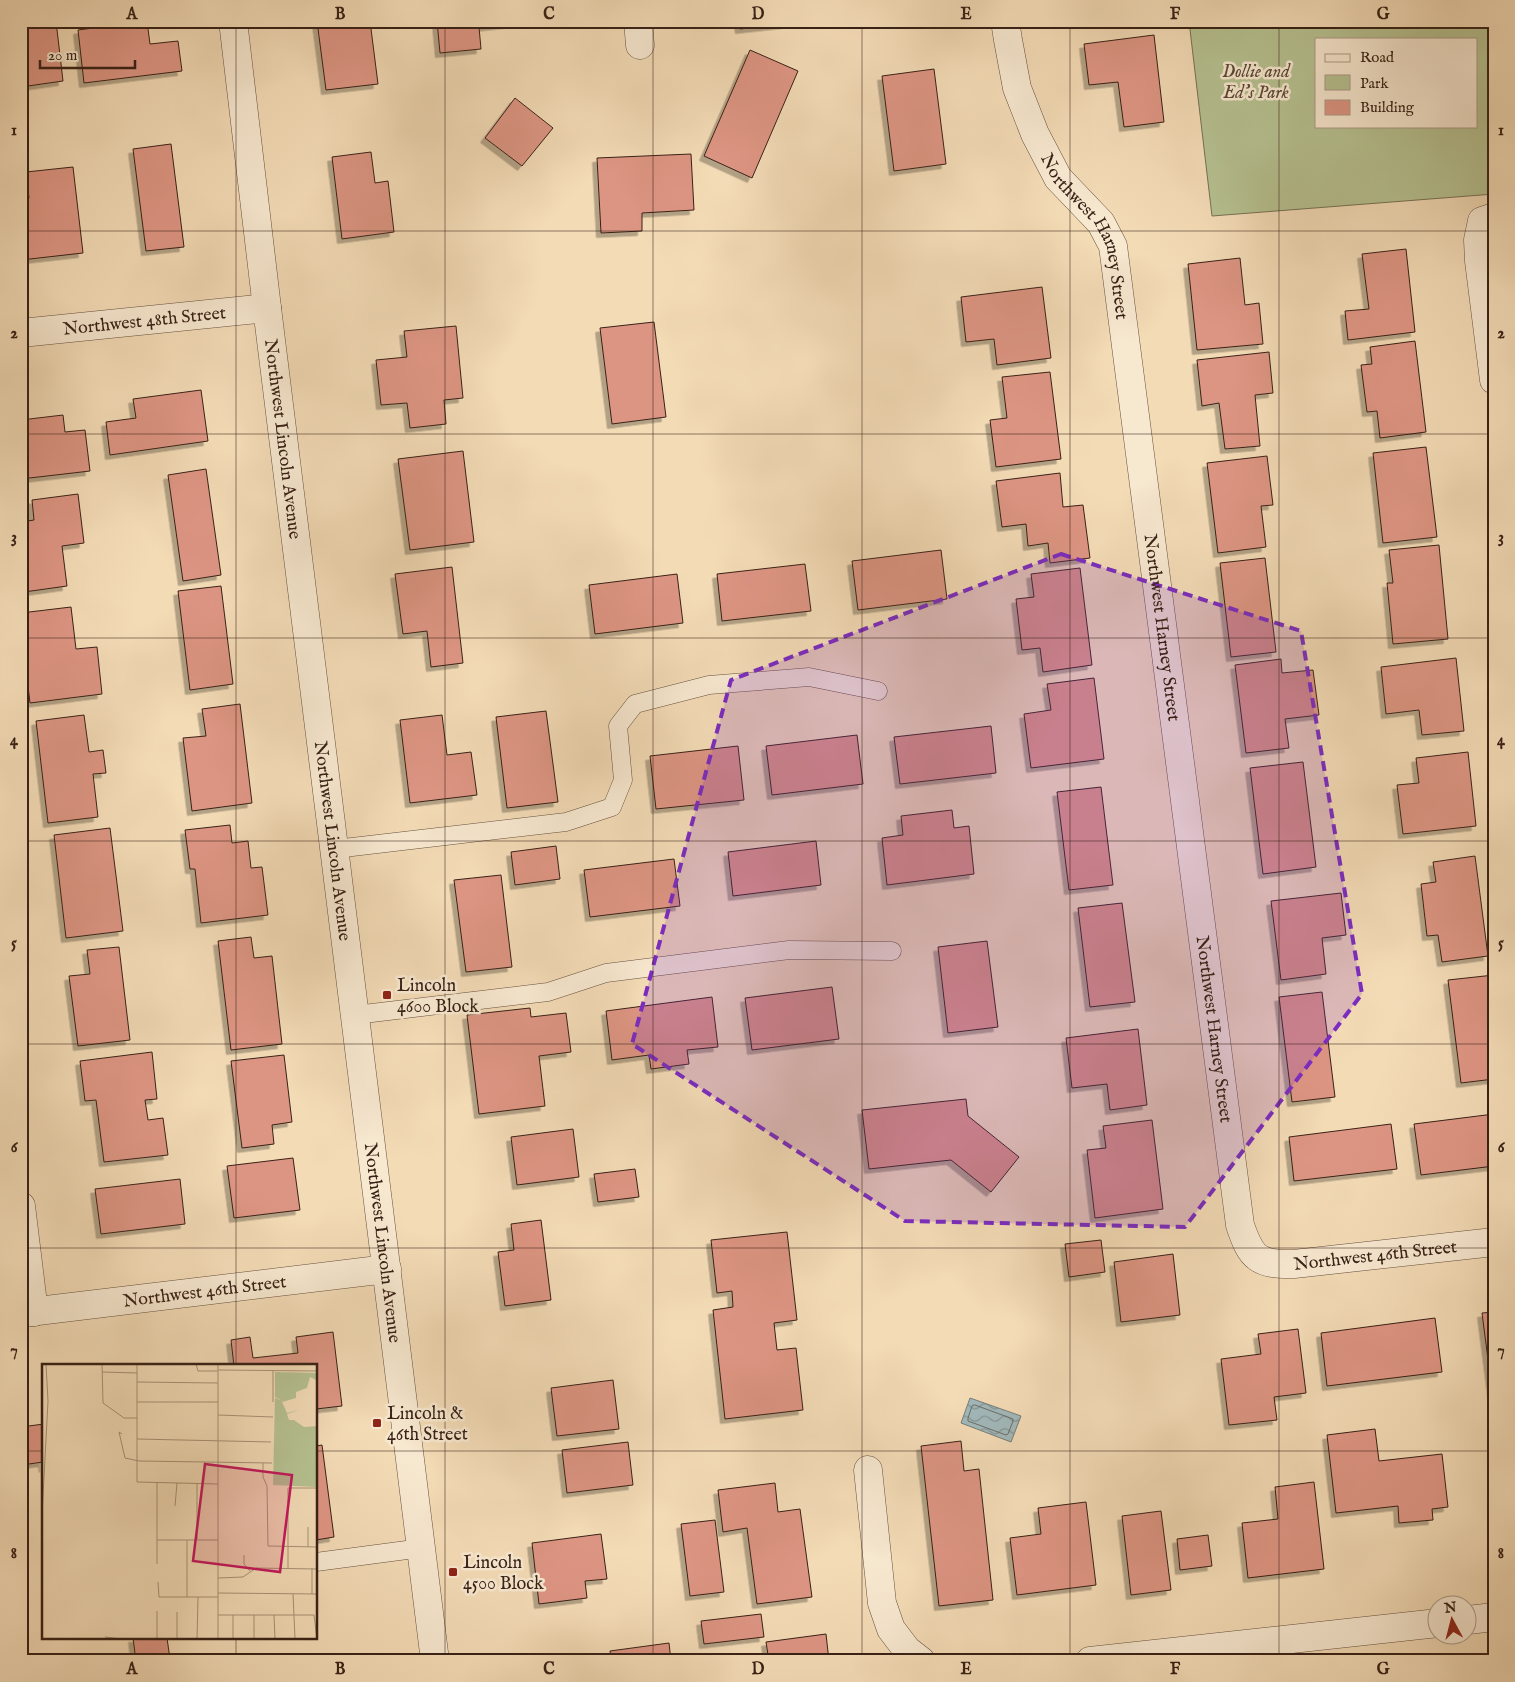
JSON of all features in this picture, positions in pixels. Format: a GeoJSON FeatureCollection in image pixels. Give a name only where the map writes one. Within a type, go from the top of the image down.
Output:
{"type":"FeatureCollection","features":[{"type":"Feature","properties":{"kind":"street","name":"Northwest Lincoln Avenue"},"geometry":{"type":"LineString","coordinates":[[233,21],[435,1661]]}},
{"type":"Feature","properties":{"kind":"street","name":"Northwest Harney Street"},"geometry":{"type":"LineString","coordinates":[[1006,21],[1017,88],[1035,134],[1058,178],[1101,224],[1113,246],[1240,1225],[1247,1246],[1257,1258]]}},
{"type":"Feature","properties":{"kind":"street"},"geometry":{"type":"LineString","coordinates":[[1488,219],[1478,240],[1479,262],[1494,380]]}},
{"type":"Feature","properties":{"kind":"street","name":"Northwest 48th Street"},"geometry":{"type":"LineString","coordinates":[[21,333],[267,308]]}},
{"type":"Feature","properties":{"kind":"street"},"geometry":{"type":"LineString","coordinates":[[21,1206],[28,1313]]}},
{"type":"Feature","properties":{"kind":"street","name":"Northwest 46th Street"},"geometry":{"type":"LineString","coordinates":[[1257,1258],[1277,1265],[1294,1264],[1494,1242]]}},
{"type":"Feature","properties":{"kind":"street","name":"Northwest 46th Street"},"geometry":{"type":"LineString","coordinates":[[28,1313],[387,1269]]}},
{"type":"Feature","properties":{"kind":"street"},"geometry":{"type":"LineString","coordinates":[[868,1470],[882,1603],[891,1629],[907,1650],[921,1661]]}},
{"type":"Feature","properties":{"kind":"street"},"geometry":{"type":"LineString","coordinates":[[1478,1619],[1494,1617]]}},
{"type":"Feature","properties":{"kind":"street"},"geometry":{"type":"LineString","coordinates":[[1090,1661],[1428,1624]]}},
{"type":"Feature","properties":{"kind":"lane"},"geometry":{"type":"LineString","coordinates":[[334,849],[566,822],[612,807],[623,780],[618,726],[635,704],[709,685],[809,677],[878,691]]}},
{"type":"Feature","properties":{"kind":"lane"},"geometry":{"type":"LineString","coordinates":[[355,1015],[548,992],[606,973],[780,951],[892,951]]}},
{"type":"Feature","properties":{"kind":"lane"},"geometry":{"type":"LineString","coordinates":[[318,1562],[422,1548]]}},
{"type":"Feature","properties":{"kind":"highlighted area"},"geometry":{"type":"Polygon","coordinates":[[[1061,554],[1301,631],[1362,994],[1185,1227],[905,1221],[632,1044],[731,680],[1061,554]]]}},
{"type":"Feature","properties":{"kind":"green space","name":"Dollie and Ed's Park"},"geometry":{"type":"Polygon","coordinates":[[[1189,21],[1494,21],[1494,194],[1212,216],[1189,21]]]}},
{"type":"Feature","properties":{"kind":"water"},"geometry":{"type":"Polygon","coordinates":[[[970,1398],[1021,1416],[1011,1442],[961,1423],[970,1398]]]}},
{"type":"Feature","properties":{"kind":"building"},"geometry":{"type":"Polygon","coordinates":[[[56,21],[63,81],[21,87],[21,23],[56,21]]]}},
{"type":"Feature","properties":{"kind":"building"},"geometry":{"type":"Polygon","coordinates":[[[147,21],[150,44],[178,41],[182,71],[84,83],[78,30],[147,21]]]}},
{"type":"Feature","properties":{"kind":"building"},"geometry":{"type":"Polygon","coordinates":[[[317,21],[370,21],[378,84],[326,90],[317,21]]]}},
{"type":"Feature","properties":{"kind":"building"},"geometry":{"type":"Polygon","coordinates":[[[437,21],[535,21],[479,27],[481,49],[440,53],[437,21]]]}},
{"type":"Feature","properties":{"kind":"building"},"geometry":{"type":"Polygon","coordinates":[[[739,21],[786,21],[786,24],[740,29],[739,21]]]}},
{"type":"Feature","properties":{"kind":"building"},"geometry":{"type":"Polygon","coordinates":[[[1154,35],[1164,122],[1124,127],[1118,82],[1089,85],[1084,44],[1154,35]]]}},
{"type":"Feature","properties":{"kind":"building"},"geometry":{"type":"Polygon","coordinates":[[[750,50],[798,71],[752,178],[704,156],[750,50]]]}},
{"type":"Feature","properties":{"kind":"building"},"geometry":{"type":"Polygon","coordinates":[[[934,69],[946,164],[894,171],[882,76],[934,69]]]}},
{"type":"Feature","properties":{"kind":"building"},"geometry":{"type":"Polygon","coordinates":[[[515,98],[553,128],[522,166],[485,138],[515,98]]]}},
{"type":"Feature","properties":{"kind":"building"},"geometry":{"type":"Polygon","coordinates":[[[171,144],[184,247],[146,251],[133,149],[171,144]]]}},
{"type":"Feature","properties":{"kind":"building"},"geometry":{"type":"Polygon","coordinates":[[[371,152],[375,183],[388,181],[394,232],[342,239],[332,157],[371,152]]]}},
{"type":"Feature","properties":{"kind":"building"},"geometry":{"type":"Polygon","coordinates":[[[691,154],[694,210],[642,213],[642,231],[601,233],[597,158],[691,154]]]}},
{"type":"Feature","properties":{"kind":"building"},"geometry":{"type":"Polygon","coordinates":[[[73,167],[83,253],[21,260],[21,199],[29,198],[26,172],[73,167]]]}},
{"type":"Feature","properties":{"kind":"building"},"geometry":{"type":"Polygon","coordinates":[[[1406,249],[1415,332],[1348,340],[1345,311],[1369,309],[1362,254],[1406,249]]]}},
{"type":"Feature","properties":{"kind":"building"},"geometry":{"type":"Polygon","coordinates":[[[1240,258],[1245,305],[1259,303],[1263,344],[1197,350],[1188,264],[1240,258]]]}},
{"type":"Feature","properties":{"kind":"building"},"geometry":{"type":"Polygon","coordinates":[[[1042,287],[1051,358],[997,365],[994,339],[966,342],[961,297],[1042,287]]]}},
{"type":"Feature","properties":{"kind":"building"},"geometry":{"type":"Polygon","coordinates":[[[654,322],[666,417],[612,424],[600,328],[654,322]]]}},
{"type":"Feature","properties":{"kind":"building"},"geometry":{"type":"Polygon","coordinates":[[[456,326],[463,398],[444,400],[446,424],[410,428],[407,403],[381,405],[376,360],[407,357],[404,331],[456,326]]]}},
{"type":"Feature","properties":{"kind":"building"},"geometry":{"type":"Polygon","coordinates":[[[1415,341],[1426,432],[1380,438],[1377,411],[1367,412],[1361,365],[1372,364],[1370,347],[1415,341]]]}},
{"type":"Feature","properties":{"kind":"building"},"geometry":{"type":"Polygon","coordinates":[[[1269,352],[1273,393],[1255,395],[1260,446],[1225,449],[1219,403],[1202,406],[1197,360],[1269,352]]]}},
{"type":"Feature","properties":{"kind":"building"},"geometry":{"type":"Polygon","coordinates":[[[1050,372],[1061,459],[996,467],[990,420],[1007,418],[1002,377],[1050,372]]]}},
{"type":"Feature","properties":{"kind":"building"},"geometry":{"type":"Polygon","coordinates":[[[201,390],[208,441],[110,455],[106,422],[136,418],[133,399],[201,390]]]}},
{"type":"Feature","properties":{"kind":"building"},"geometry":{"type":"Polygon","coordinates":[[[63,415],[65,432],[85,430],[90,471],[21,479],[21,420],[63,415]]]}},
{"type":"Feature","properties":{"kind":"building"},"geometry":{"type":"Polygon","coordinates":[[[1426,447],[1437,537],[1383,543],[1373,453],[1426,447]]]}},
{"type":"Feature","properties":{"kind":"building"},"geometry":{"type":"Polygon","coordinates":[[[463,451],[474,542],[410,550],[398,459],[463,451]]]}},
{"type":"Feature","properties":{"kind":"building"},"geometry":{"type":"Polygon","coordinates":[[[1267,456],[1273,505],[1261,506],[1266,547],[1218,553],[1207,463],[1267,456]]]}},
{"type":"Feature","properties":{"kind":"building"},"geometry":{"type":"Polygon","coordinates":[[[206,469],[221,575],[183,581],[168,475],[206,469]]]}},
{"type":"Feature","properties":{"kind":"building"},"geometry":{"type":"Polygon","coordinates":[[[1060,473],[1063,507],[1083,505],[1090,558],[1050,563],[1048,543],[1028,546],[1026,524],[1002,527],[996,481],[1060,473]]]}},
{"type":"Feature","properties":{"kind":"building"},"geometry":{"type":"Polygon","coordinates":[[[78,494],[84,543],[62,546],[67,586],[24,592],[21,570],[21,522],[34,520],[32,500],[78,494]]]}},
{"type":"Feature","properties":{"kind":"building"},"geometry":{"type":"Polygon","coordinates":[[[1439,545],[1448,639],[1393,644],[1387,583],[1393,583],[1389,550],[1439,545]]]}},
{"type":"Feature","properties":{"kind":"building"},"geometry":{"type":"Polygon","coordinates":[[[941,550],[947,599],[858,610],[852,561],[941,550]]]}},
{"type":"Feature","properties":{"kind":"building"},"geometry":{"type":"Polygon","coordinates":[[[1265,558],[1276,652],[1231,657],[1220,563],[1265,558]]]}},
{"type":"Feature","properties":{"kind":"building"},"geometry":{"type":"Polygon","coordinates":[[[805,564],[811,611],[722,621],[717,574],[805,564]]]}},
{"type":"Feature","properties":{"kind":"building"},"geometry":{"type":"Polygon","coordinates":[[[452,567],[463,663],[431,667],[427,631],[403,634],[395,574],[452,567]]]}},
{"type":"Feature","properties":{"kind":"building"},"geometry":{"type":"Polygon","coordinates":[[[1080,568],[1092,665],[1043,672],[1040,648],[1022,650],[1016,599],[1034,597],[1031,574],[1080,568]]]}},
{"type":"Feature","properties":{"kind":"building"},"geometry":{"type":"Polygon","coordinates":[[[677,574],[683,623],[595,634],[589,585],[677,574]]]}},
{"type":"Feature","properties":{"kind":"building"},"geometry":{"type":"Polygon","coordinates":[[[221,586],[233,684],[190,690],[178,591],[221,586]]]}},
{"type":"Feature","properties":{"kind":"building"},"geometry":{"type":"Polygon","coordinates":[[[71,607],[76,649],[97,647],[102,694],[30,703],[21,613],[71,607]]]}},
{"type":"Feature","properties":{"kind":"building"},"geometry":{"type":"Polygon","coordinates":[[[1456,658],[1464,731],[1422,735],[1419,710],[1386,714],[1381,667],[1456,658]]]}},
{"type":"Feature","properties":{"kind":"building"},"geometry":{"type":"Polygon","coordinates":[[[1281,659],[1282,673],[1313,670],[1319,715],[1285,719],[1289,748],[1246,753],[1235,665],[1281,659]]]}},
{"type":"Feature","properties":{"kind":"building"},"geometry":{"type":"Polygon","coordinates":[[[1094,678],[1104,759],[1031,768],[1024,714],[1051,710],[1047,684],[1094,678]]]}},
{"type":"Feature","properties":{"kind":"building"},"geometry":{"type":"Polygon","coordinates":[[[240,704],[252,803],[192,811],[183,738],[206,736],[202,709],[240,704]]]}},
{"type":"Feature","properties":{"kind":"building"},"geometry":{"type":"Polygon","coordinates":[[[546,711],[558,802],[507,808],[496,717],[546,711]]]}},
{"type":"Feature","properties":{"kind":"building"},"geometry":{"type":"Polygon","coordinates":[[[84,715],[89,752],[103,750],[106,773],[93,774],[98,817],[48,823],[36,721],[84,715]]]}},
{"type":"Feature","properties":{"kind":"building"},"geometry":{"type":"Polygon","coordinates":[[[442,715],[447,755],[471,752],[477,795],[410,803],[400,720],[442,715]]]}},
{"type":"Feature","properties":{"kind":"building"},"geometry":{"type":"Polygon","coordinates":[[[991,726],[996,773],[900,784],[894,737],[991,726]]]}},
{"type":"Feature","properties":{"kind":"building"},"geometry":{"type":"Polygon","coordinates":[[[857,735],[863,784],[772,795],[766,746],[857,735]]]}},
{"type":"Feature","properties":{"kind":"building"},"geometry":{"type":"Polygon","coordinates":[[[738,746],[744,800],[656,809],[650,756],[738,746]]]}},
{"type":"Feature","properties":{"kind":"building"},"geometry":{"type":"Polygon","coordinates":[[[1468,752],[1476,826],[1403,834],[1397,785],[1419,783],[1416,758],[1468,752]]]}},
{"type":"Feature","properties":{"kind":"building"},"geometry":{"type":"Polygon","coordinates":[[[1303,762],[1316,867],[1263,874],[1250,768],[1303,762]]]}},
{"type":"Feature","properties":{"kind":"building"},"geometry":{"type":"Polygon","coordinates":[[[1101,787],[1113,885],[1069,890],[1057,792],[1101,787]]]}},
{"type":"Feature","properties":{"kind":"building"},"geometry":{"type":"Polygon","coordinates":[[[952,810],[954,828],[969,826],[974,874],[887,885],[882,838],[903,835],[901,816],[952,810]]]}},
{"type":"Feature","properties":{"kind":"building"},"geometry":{"type":"Polygon","coordinates":[[[230,825],[232,843],[248,841],[251,868],[262,867],[268,915],[201,923],[195,869],[190,869],[185,830],[230,825]]]}},
{"type":"Feature","properties":{"kind":"building"},"geometry":{"type":"Polygon","coordinates":[[[110,828],[123,931],[66,938],[54,835],[110,828]]]}},
{"type":"Feature","properties":{"kind":"building"},"geometry":{"type":"Polygon","coordinates":[[[816,841],[821,885],[733,896],[728,852],[816,841]]]}},
{"type":"Feature","properties":{"kind":"building"},"geometry":{"type":"Polygon","coordinates":[[[556,846],[560,879],[515,885],[511,852],[556,846]]]}},
{"type":"Feature","properties":{"kind":"building"},"geometry":{"type":"Polygon","coordinates":[[[1475,856],[1488,956],[1442,962],[1438,935],[1427,936],[1421,884],[1436,882],[1433,862],[1475,856]]]}},
{"type":"Feature","properties":{"kind":"building"},"geometry":{"type":"Polygon","coordinates":[[[674,859],[680,906],[590,917],[584,870],[674,859]]]}},
{"type":"Feature","properties":{"kind":"building"},"geometry":{"type":"Polygon","coordinates":[[[501,875],[512,967],[466,972],[454,880],[501,875]]]}},
{"type":"Feature","properties":{"kind":"building"},"geometry":{"type":"Polygon","coordinates":[[[1341,893],[1346,935],[1322,938],[1326,974],[1281,980],[1271,901],[1341,893]]]}},
{"type":"Feature","properties":{"kind":"building"},"geometry":{"type":"Polygon","coordinates":[[[1122,903],[1135,1002],[1090,1007],[1078,908],[1122,903]]]}},
{"type":"Feature","properties":{"kind":"building"},"geometry":{"type":"Polygon","coordinates":[[[251,937],[254,958],[272,956],[282,1044],[231,1050],[218,941],[251,937]]]}},
{"type":"Feature","properties":{"kind":"building"},"geometry":{"type":"Polygon","coordinates":[[[987,941],[998,1027],[948,1033],[938,947],[987,941]]]}},
{"type":"Feature","properties":{"kind":"building"},"geometry":{"type":"Polygon","coordinates":[[[119,947],[130,1040],[78,1046],[69,976],[90,974],[87,950],[119,947]]]}},
{"type":"Feature","properties":{"kind":"building"},"geometry":{"type":"Polygon","coordinates":[[[1494,975],[1494,1079],[1461,1083],[1448,980],[1494,975]]]}},
{"type":"Feature","properties":{"kind":"building"},"geometry":{"type":"Polygon","coordinates":[[[832,987],[839,1039],[752,1050],[745,998],[832,987]]]}},
{"type":"Feature","properties":{"kind":"building"},"geometry":{"type":"Polygon","coordinates":[[[1322,992],[1335,1097],[1292,1102],[1279,997],[1322,992]]]}},
{"type":"Feature","properties":{"kind":"building"},"geometry":{"type":"Polygon","coordinates":[[[712,997],[718,1047],[687,1050],[689,1064],[651,1069],[649,1055],[612,1060],[606,1011],[712,997]]]}},
{"type":"Feature","properties":{"kind":"building"},"geometry":{"type":"Polygon","coordinates":[[[530,1008],[531,1017],[566,1013],[571,1052],[539,1056],[545,1106],[479,1114],[467,1015],[530,1008]]]}},
{"type":"Feature","properties":{"kind":"building"},"geometry":{"type":"Polygon","coordinates":[[[1138,1029],[1147,1105],[1110,1110],[1107,1084],[1072,1088],[1066,1038],[1138,1029]]]}},
{"type":"Feature","properties":{"kind":"building"},"geometry":{"type":"Polygon","coordinates":[[[152,1052],[157,1099],[145,1100],[148,1120],[163,1118],[168,1155],[104,1162],[96,1100],[85,1101],[80,1061],[152,1052]]]}},
{"type":"Feature","properties":{"kind":"building"},"geometry":{"type":"Polygon","coordinates":[[[284,1055],[292,1122],[272,1125],[274,1144],[242,1148],[231,1061],[284,1055]]]}},
{"type":"Feature","properties":{"kind":"building"},"geometry":{"type":"Polygon","coordinates":[[[966,1099],[968,1116],[1019,1157],[991,1192],[951,1160],[869,1169],[862,1110],[966,1099]]]}},
{"type":"Feature","properties":{"kind":"building"},"geometry":{"type":"Polygon","coordinates":[[[1494,1114],[1494,1166],[1421,1175],[1414,1124],[1494,1114]]]}},
{"type":"Feature","properties":{"kind":"building"},"geometry":{"type":"Polygon","coordinates":[[[1152,1120],[1163,1209],[1095,1218],[1087,1150],[1106,1148],[1103,1126],[1152,1120]]]}},
{"type":"Feature","properties":{"kind":"building"},"geometry":{"type":"Polygon","coordinates":[[[1391,1124],[1397,1169],[1294,1181],[1289,1137],[1391,1124]]]}},
{"type":"Feature","properties":{"kind":"building"},"geometry":{"type":"Polygon","coordinates":[[[573,1129],[579,1177],[517,1185],[511,1137],[573,1129]]]}},
{"type":"Feature","properties":{"kind":"building"},"geometry":{"type":"Polygon","coordinates":[[[293,1158],[300,1210],[234,1218],[227,1166],[293,1158]]]}},
{"type":"Feature","properties":{"kind":"building"},"geometry":{"type":"Polygon","coordinates":[[[635,1169],[639,1197],[598,1202],[594,1174],[635,1169]]]}},
{"type":"Feature","properties":{"kind":"building"},"geometry":{"type":"Polygon","coordinates":[[[180,1179],[185,1224],[101,1234],[95,1189],[180,1179]]]}},
{"type":"Feature","properties":{"kind":"building"},"geometry":{"type":"Polygon","coordinates":[[[541,1220],[551,1300],[505,1306],[498,1252],[514,1250],[511,1224],[541,1220]]]}},
{"type":"Feature","properties":{"kind":"building"},"geometry":{"type":"Polygon","coordinates":[[[787,1232],[797,1320],[774,1323],[777,1350],[796,1348],[803,1410],[725,1419],[713,1310],[733,1307],[732,1291],[717,1293],[711,1240],[787,1232]]]}},
{"type":"Feature","properties":{"kind":"building"},"geometry":{"type":"Polygon","coordinates":[[[1101,1240],[1105,1272],[1069,1277],[1065,1244],[1101,1240]]]}},
{"type":"Feature","properties":{"kind":"building"},"geometry":{"type":"Polygon","coordinates":[[[1173,1254],[1180,1315],[1121,1322],[1114,1262],[1173,1254]]]}},
{"type":"Feature","properties":{"kind":"building"},"geometry":{"type":"Polygon","coordinates":[[[1494,1312],[1494,1406],[1482,1313],[1494,1312]]]}},
{"type":"Feature","properties":{"kind":"building"},"geometry":{"type":"Polygon","coordinates":[[[1435,1318],[1442,1372],[1327,1386],[1321,1333],[1435,1318]]]}},
{"type":"Feature","properties":{"kind":"building"},"geometry":{"type":"Polygon","coordinates":[[[1298,1329],[1306,1393],[1274,1397],[1277,1420],[1229,1425],[1221,1359],[1261,1354],[1258,1334],[1298,1329]]]}},
{"type":"Feature","properties":{"kind":"building"},"geometry":{"type":"Polygon","coordinates":[[[333,1332],[342,1406],[318,1409],[318,1364],[234,1364],[231,1340],[250,1337],[253,1358],[298,1353],[296,1337],[333,1332]]]}},
{"type":"Feature","properties":{"kind":"building"},"geometry":{"type":"Polygon","coordinates":[[[613,1380],[619,1429],[557,1436],[551,1388],[613,1380]]]}},
{"type":"Feature","properties":{"kind":"building"},"geometry":{"type":"Polygon","coordinates":[[[42,1424],[42,1462],[22,1465],[21,1427],[42,1424]]]}},
{"type":"Feature","properties":{"kind":"building"},"geometry":{"type":"Polygon","coordinates":[[[1375,1429],[1379,1461],[1442,1454],[1448,1507],[1432,1509],[1433,1520],[1399,1523],[1398,1506],[1336,1513],[1327,1435],[1375,1429]]]}},
{"type":"Feature","properties":{"kind":"building"},"geometry":{"type":"Polygon","coordinates":[[[961,1441],[964,1471],[979,1469],[993,1600],[939,1606],[921,1446],[961,1441]]]}},
{"type":"Feature","properties":{"kind":"building"},"geometry":{"type":"Polygon","coordinates":[[[628,1442],[633,1485],[567,1493],[562,1450],[628,1442]]]}},
{"type":"Feature","properties":{"kind":"building"},"geometry":{"type":"Polygon","coordinates":[[[322,1445],[334,1537],[318,1540],[318,1446],[322,1445]]]}},
{"type":"Feature","properties":{"kind":"building"},"geometry":{"type":"Polygon","coordinates":[[[1314,1482],[1324,1569],[1248,1578],[1242,1523],[1278,1519],[1275,1487],[1314,1482]]]}},
{"type":"Feature","properties":{"kind":"building"},"geometry":{"type":"Polygon","coordinates":[[[775,1483],[778,1512],[800,1509],[812,1597],[757,1604],[747,1528],[723,1532],[718,1490],[775,1483]]]}},
{"type":"Feature","properties":{"kind":"building"},"geometry":{"type":"Polygon","coordinates":[[[1086,1502],[1096,1585],[1017,1595],[1010,1538],[1041,1534],[1038,1508],[1086,1502]]]}},
{"type":"Feature","properties":{"kind":"building"},"geometry":{"type":"Polygon","coordinates":[[[1161,1511],[1171,1590],[1131,1595],[1122,1516],[1161,1511]]]}},
{"type":"Feature","properties":{"kind":"building"},"geometry":{"type":"Polygon","coordinates":[[[715,1520],[724,1592],[690,1596],[681,1524],[715,1520]]]}},
{"type":"Feature","properties":{"kind":"building"},"geometry":{"type":"Polygon","coordinates":[[[601,1534],[607,1579],[585,1581],[587,1598],[539,1604],[532,1543],[601,1534]]]}},
{"type":"Feature","properties":{"kind":"building"},"geometry":{"type":"Polygon","coordinates":[[[1208,1535],[1212,1566],[1180,1570],[1177,1539],[1208,1535]]]}},
{"type":"Feature","properties":{"kind":"building"},"geometry":{"type":"Polygon","coordinates":[[[761,1614],[764,1637],[704,1644],[701,1621],[761,1614]]]}},
{"type":"Feature","properties":{"kind":"building"},"geometry":{"type":"Polygon","coordinates":[[[826,1634],[829,1661],[769,1661],[766,1642],[826,1634]]]}},
{"type":"Feature","properties":{"kind":"building"},"geometry":{"type":"Polygon","coordinates":[[[133,1640],[167,1640],[170,1659],[136,1661],[133,1640]]]}},
{"type":"Feature","properties":{"kind":"building"},"geometry":{"type":"Polygon","coordinates":[[[669,1643],[671,1661],[611,1661],[610,1651],[669,1643]]]}},
{"type":"Feature","properties":{"kind":"place","name":"Lincoln 4600 Block"},"geometry":{"type":"Point","coordinates":[387,995]}},
{"type":"Feature","properties":{"kind":"place","name":"Lincoln & 46th Street"},"geometry":{"type":"Point","coordinates":[377,1423]}},
{"type":"Feature","properties":{"kind":"place","name":"Lincoln 4500 Block"},"geometry":{"type":"Point","coordinates":[453,1572]}}]}
